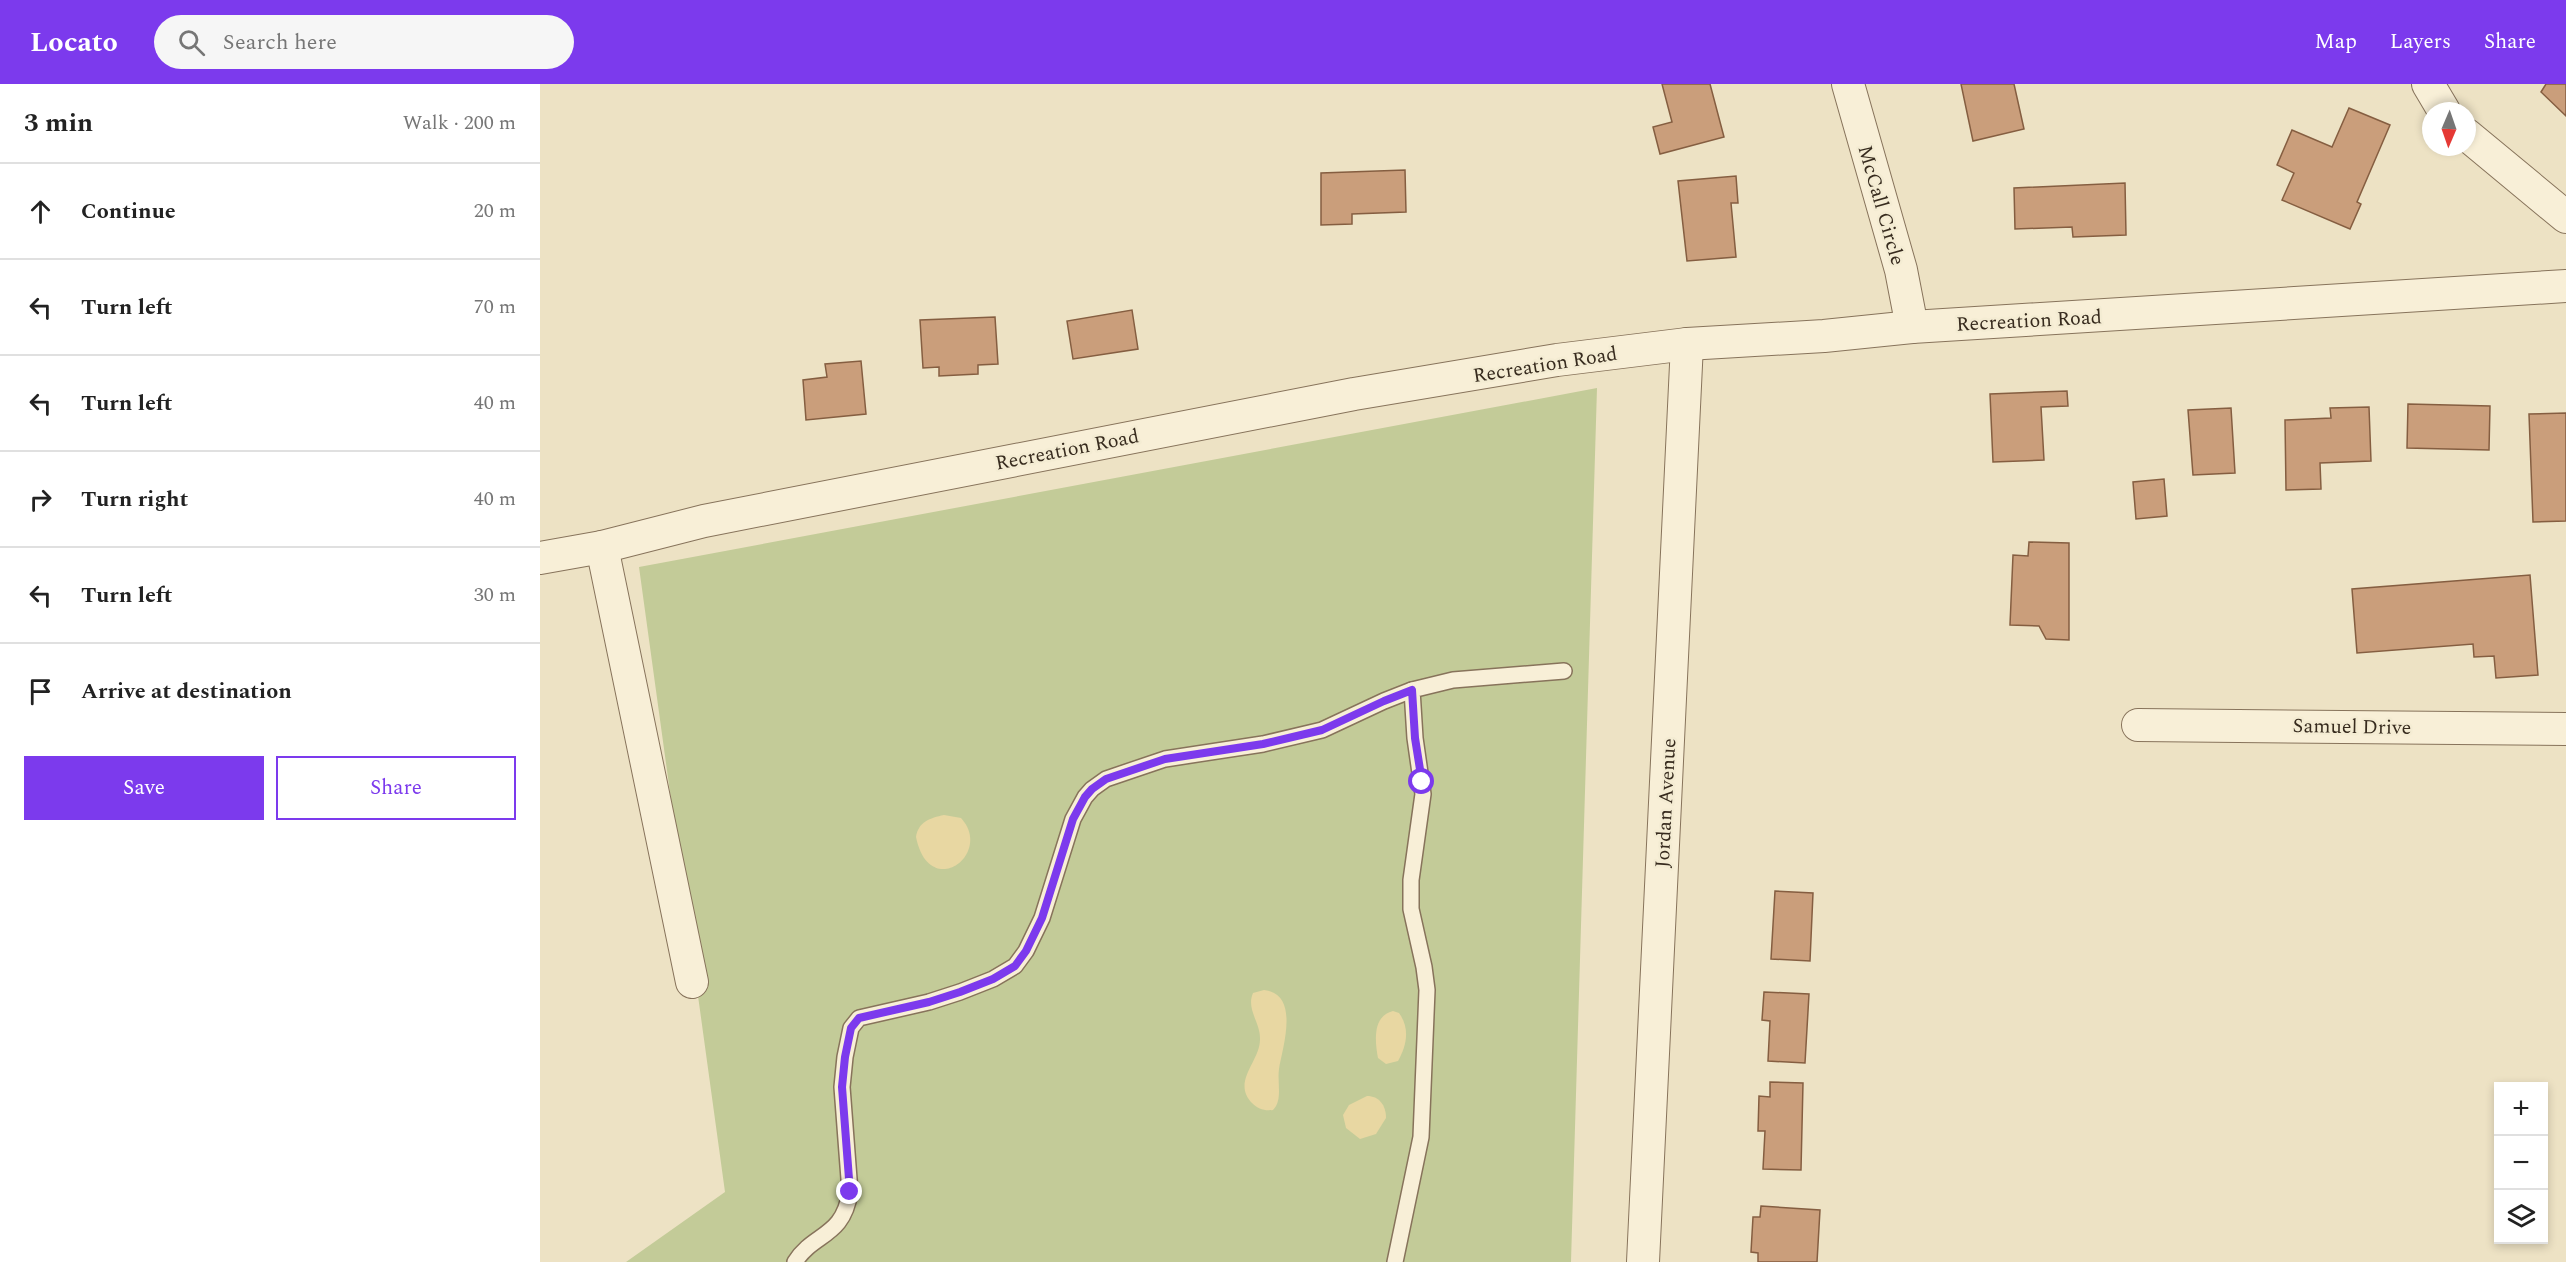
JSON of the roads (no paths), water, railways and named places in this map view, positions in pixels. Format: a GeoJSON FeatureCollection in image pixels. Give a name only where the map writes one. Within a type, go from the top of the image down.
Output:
{"type":"FeatureCollection","features":[{"type":"Feature","properties":{"kind":"street","name":"McCall Circle"},"geometry":{"type":"LineString","coordinates":[[1848,84],[1901,270],[1912,327]]}},
{"type":"Feature","properties":{"kind":"street"},"geometry":{"type":"LineString","coordinates":[[2428,84],[2439,102]]}},
{"type":"Feature","properties":{"kind":"street"},"geometry":{"type":"LineString","coordinates":[[2476,142],[2566,217]]}},
{"type":"Feature","properties":{"kind":"street","name":"Recreation Road"},"geometry":{"type":"LineString","coordinates":[[540,558],[602,547],[704,521],[1354,394],[1557,360],[1687,344],[1824,336],[1912,327],[2566,286]]}},
{"type":"Feature","properties":{"kind":"street","name":"Jordan Avenue"},"geometry":{"type":"LineString","coordinates":[[1643,1262],[1687,344]]}},
{"type":"Feature","properties":{"kind":"street"},"geometry":{"type":"LineString","coordinates":[[602,547],[692,982]]}},
{"type":"Feature","properties":{"kind":"street","name":"Samuel Drive"},"geometry":{"type":"LineString","coordinates":[[2138,725],[2566,729]]}},
{"type":"Feature","properties":{"kind":"lane"},"geometry":{"type":"LineString","coordinates":[[795,1262],[835,1227],[848,1204],[850,1192],[842,1087],[851,1028],[859,1018],[929,1002],[960,992],[993,979],[1015,966],[1026,951],[1042,918],[1073,819],[1092,789],[1106,779],[1165,759],[1263,744],[1322,730],[1412,690],[1454,680],[1564,671]]}},
{"type":"Feature","properties":{"kind":"lane"},"geometry":{"type":"LineString","coordinates":[[1395,1262],[1421,1137],[1427,990],[1411,909],[1411,880],[1424,794],[1415,738],[1412,690]]}}]}
